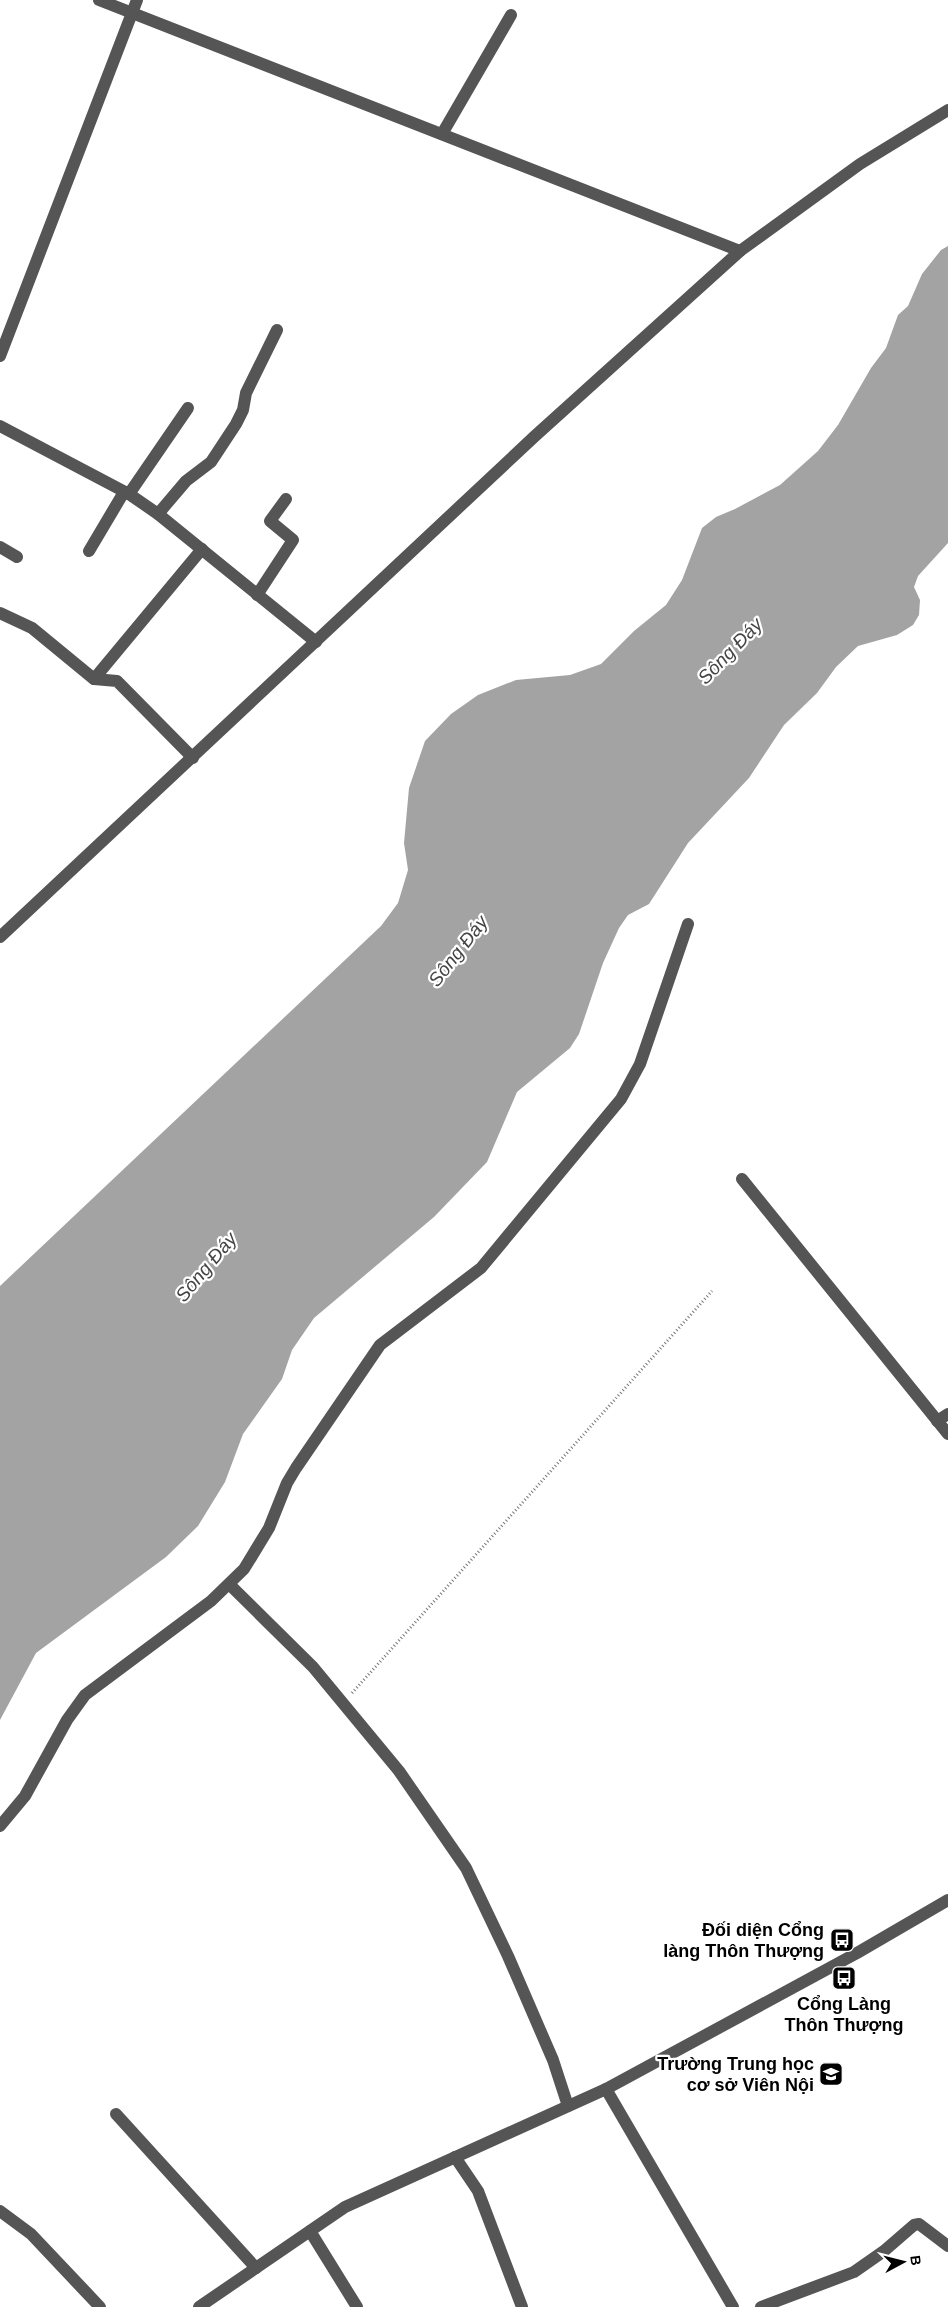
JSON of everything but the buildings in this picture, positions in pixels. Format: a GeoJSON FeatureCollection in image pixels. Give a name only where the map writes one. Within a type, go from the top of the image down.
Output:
{"type":"FeatureCollection","features":[{"type":"Feature","properties":{"kind":"street"},"geometry":{"type":"LineString","coordinates":[[99,0],[740,250]]}},
{"type":"Feature","properties":{"kind":"street"},"geometry":{"type":"LineString","coordinates":[[0,356],[137,0]]}},
{"type":"Feature","properties":{"kind":"street"},"geometry":{"type":"LineString","coordinates":[[442,134],[511,15]]}},
{"type":"Feature","properties":{"kind":"street"},"geometry":{"type":"LineString","coordinates":[[0,937],[535,436],[740,250],[860,164],[948,110]]}},
{"type":"Feature","properties":{"kind":"street"},"geometry":{"type":"LineString","coordinates":[[158,514],[186,481],[211,462],[236,424],[243,410],[246,393],[278,330]]}},
{"type":"Feature","properties":{"kind":"street"},"geometry":{"type":"LineString","coordinates":[[89,552],[126,493],[188,408]]}},
{"type":"Feature","properties":{"kind":"street"},"geometry":{"type":"LineString","coordinates":[[0,426],[126,493],[158,514],[316,642]]}},
{"type":"Feature","properties":{"kind":"street"},"geometry":{"type":"LineString","coordinates":[[257,595],[293,540],[270,521],[286,499]]}},
{"type":"Feature","properties":{"kind":"street"},"geometry":{"type":"LineString","coordinates":[[0,548],[18,557]]}},
{"type":"Feature","properties":{"kind":"street"},"geometry":{"type":"LineString","coordinates":[[94,679],[202,549]]}},
{"type":"Feature","properties":{"kind":"street"},"geometry":{"type":"LineString","coordinates":[[0,613],[32,628],[94,679],[117,681],[193,758]]}},
{"type":"Feature","properties":{"kind":"street"},"geometry":{"type":"LineString","coordinates":[[0,1826],[25,1796],[67,1720],[85,1694],[230,1585],[255,1553],[296,1468],[380,1346],[481,1268],[621,1099],[640,1064],[688,924]]}},
{"type":"Feature","properties":{"kind":"street"},"geometry":{"type":"LineString","coordinates":[[742,1179],[948,1434]]}},
{"type":"Feature","properties":{"kind":"street"},"geometry":{"type":"LineString","coordinates":[[937,1421],[948,1414]]}},
{"type":"Feature","properties":{"kind":"street"},"geometry":{"type":"LineString","coordinates":[[230,1585],[313,1666],[399,1771],[466,1868],[508,1956],[553,2060],[568,2106]]}},
{"type":"Feature","properties":{"kind":"street"},"geometry":{"type":"LineString","coordinates":[[199,2307],[345,2207],[606,2089],[857,1953],[948,1900]]}},
{"type":"Feature","properties":{"kind":"street"},"geometry":{"type":"LineString","coordinates":[[606,2089],[734,2307]]}},
{"type":"Feature","properties":{"kind":"street"},"geometry":{"type":"LineString","coordinates":[[116,2114],[256,2268]]}},
{"type":"Feature","properties":{"kind":"street"},"geometry":{"type":"LineString","coordinates":[[455,2157],[478,2191],[522,2307]]}},
{"type":"Feature","properties":{"kind":"street"},"geometry":{"type":"LineString","coordinates":[[0,2211],[31,2234],[100,2307]]}},
{"type":"Feature","properties":{"kind":"street"},"geometry":{"type":"LineString","coordinates":[[761,2307],[854,2272],[884,2251],[914,2225],[919,2224],[948,2246]]}},
{"type":"Feature","properties":{"kind":"street"},"geometry":{"type":"LineString","coordinates":[[310,2231],[357,2307]]}},
{"type":"Feature","properties":{"kind":"path"},"geometry":{"type":"LineString","coordinates":[[343,1703],[712,1291]]}},
{"type":"Feature","properties":{"kind":"water","name":"Sông Đáy"},"geometry":{"type":"Polygon","coordinates":[[[948,246],[948,543],[918,576],[914,587],[920,600],[919,615],[913,625],[897,635],[858,646],[836,667],[817,693],[784,725],[749,778],[688,843],[649,904],[628,915],[619,928],[603,963],[579,1034],[570,1048],[517,1092],[487,1162],[434,1217],[314,1318],[292,1350],[282,1379],[243,1434],[225,1482],[198,1526],[166,1557],[36,1653],[0,1720],[0,1286],[381,926],[398,903],[408,870],[404,843],[409,788],[425,741],[451,714],[478,695],[516,680],[570,675],[601,664],[634,631],[666,605],[682,580],[702,528],[716,517],[780,485],[818,451],[838,425],[871,368],[886,348],[898,315],[908,306],[922,274],[941,250],[948,246]]]}},
{"type":"Feature","properties":{"kind":"place","name":"Đối diện Cổng làng Thôn Thượng"},"geometry":{"type":"Point","coordinates":[842,1940]}},
{"type":"Feature","properties":{"kind":"place","name":"Cổng Làng Thôn Thượng"},"geometry":{"type":"Point","coordinates":[844,1978]}},
{"type":"Feature","properties":{"kind":"place","name":"Trường Trung học cơ sở Viên Nội"},"geometry":{"type":"Point","coordinates":[831,2074]}}]}
